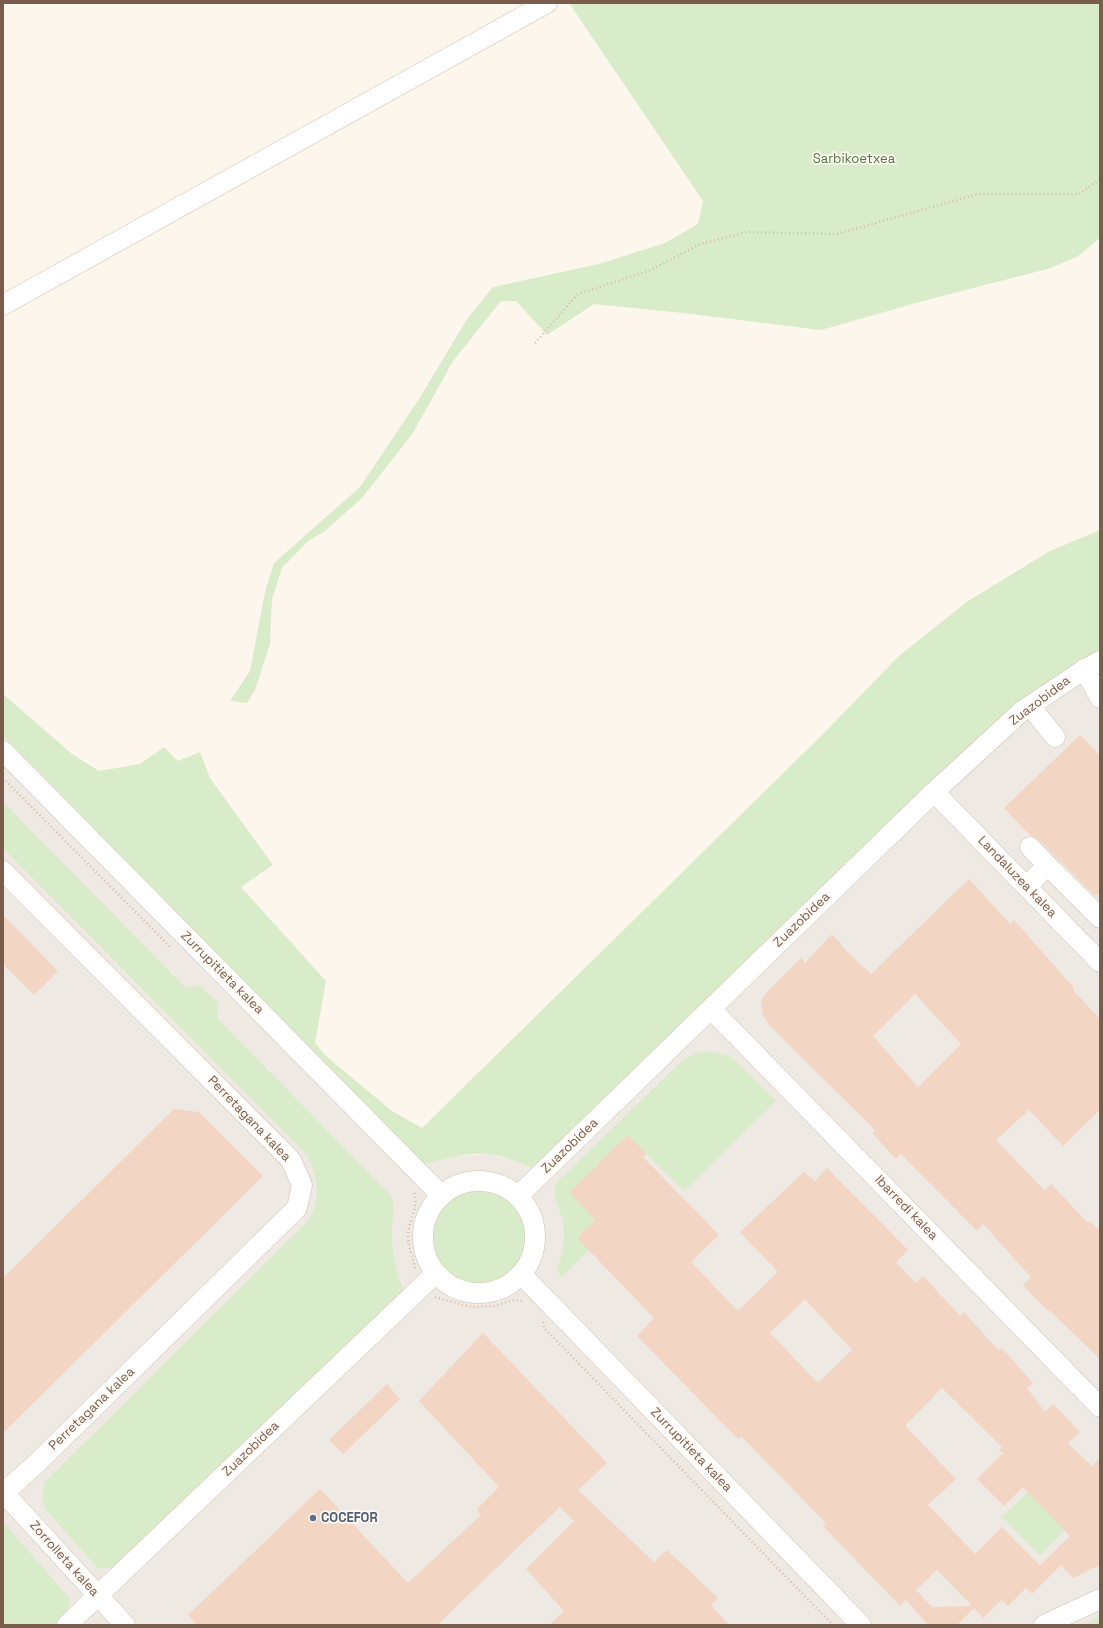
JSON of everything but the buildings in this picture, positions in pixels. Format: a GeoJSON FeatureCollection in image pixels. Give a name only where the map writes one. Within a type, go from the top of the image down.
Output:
{"type":"FeatureCollection","features":[{"type":"Feature","properties":{"kind":"street"},"geometry":{"type":"LineString","coordinates":[[3,305],[547,3]]}},
{"type":"Feature","properties":{"kind":"street"},"geometry":{"type":"LineString","coordinates":[[1092,665],[1100,698]]}},
{"type":"Feature","properties":{"kind":"street","name":"Zuazobidea"},"geometry":{"type":"LineString","coordinates":[[518,1196],[934,792],[1030,706],[1092,665]]}},
{"type":"Feature","properties":{"kind":"street"},"geometry":{"type":"LineString","coordinates":[[1030,706],[1055,737]]}},
{"type":"Feature","properties":{"kind":"street","name":"Zurrupitieta kalea"},"geometry":{"type":"LineString","coordinates":[[3,751],[441,1195]]}},
{"type":"Feature","properties":{"kind":"street","name":"Landaluzea kalea"},"geometry":{"type":"LineString","coordinates":[[934,792],[1100,962]]}},
{"type":"Feature","properties":{"kind":"street"},"geometry":{"type":"LineString","coordinates":[[1030,847],[1100,918]]}},
{"type":"Feature","properties":{"kind":"street"},"geometry":{"type":"LineString","coordinates":[[1027,887],[1047,865]]}},
{"type":"Feature","properties":{"kind":"street","name":"Perretagana kalea"},"geometry":{"type":"LineString","coordinates":[[3,871],[291,1160],[302,1186],[297,1208],[38,1462],[3,1492]]}},
{"type":"Feature","properties":{"kind":"street","name":"Ibarredi kalea"},"geometry":{"type":"LineString","coordinates":[[711,1008],[1100,1407]]}},
{"type":"Feature","properties":{"kind":"street"},"geometry":{"type":"LineString","coordinates":[[480,1180],[493,1182],[518,1196],[527,1207],[533,1220],[535,1234],[534,1249],[529,1262],[521,1274],[511,1284],[499,1290],[485,1293],[471,1293],[446,1283],[436,1273],[427,1258],[423,1242],[424,1224],[430,1208],[441,1195],[453,1187],[466,1182],[480,1180]]}},
{"type":"Feature","properties":{"kind":"street","name":"Zuazobidea"},"geometry":{"type":"LineString","coordinates":[[67,1625],[421,1289],[436,1273]]}},
{"type":"Feature","properties":{"kind":"street","name":"Zurrupitieta kalea"},"geometry":{"type":"LineString","coordinates":[[521,1274],[861,1625]]}},
{"type":"Feature","properties":{"kind":"street","name":"Zorrolleta kalea"},"geometry":{"type":"LineString","coordinates":[[3,1492],[125,1625]]}},
{"type":"Feature","properties":{"kind":"street"},"geometry":{"type":"LineString","coordinates":[[1044,1625],[1100,1599]]}},
{"type":"Feature","properties":{"kind":"path"},"geometry":{"type":"LineString","coordinates":[[535,343],[578,294],[652,270],[700,244],[746,232],[837,234],[978,194],[1079,194],[1100,179]]}},
{"type":"Feature","properties":{"kind":"path"},"geometry":{"type":"LineString","coordinates":[[416,1199],[416,1205],[410,1220],[408,1236],[415,1267],[415,1282],[429,1298],[437,1297],[458,1305],[471,1307],[494,1306],[514,1300],[525,1302]]}},
{"type":"Feature","properties":{"kind":"path"},"geometry":{"type":"LineString","coordinates":[[541,1318],[544,1328],[833,1625]]}},
{"type":"Feature","properties":{"kind":"shaded area"},"geometry":{"type":"Polygon","coordinates":[[[1100,652],[1100,1625],[3,1625],[3,736],[424,1164],[456,1156],[489,1154],[513,1160],[532,1168],[947,768],[1100,652]]]}},
{"type":"Feature","properties":{"kind":"green space","name":"Sarbikoetxea"},"geometry":{"type":"Polygon","coordinates":[[[569,3],[1100,3],[1100,238],[1078,256],[1051,268],[923,301],[821,330],[594,304],[547,335],[516,301],[501,301],[453,361],[413,433],[362,498],[325,531],[308,541],[282,568],[272,599],[270,644],[255,690],[247,703],[230,701],[250,671],[265,592],[274,563],[360,487],[419,399],[467,319],[493,287],[599,264],[665,243],[698,224],[703,201],[569,3]]]}},
{"type":"Feature","properties":{"kind":"green space"},"geometry":{"type":"Polygon","coordinates":[[[1100,530],[1100,652],[947,768],[532,1168],[505,1157],[480,1154],[456,1156],[424,1164],[3,736],[3,694],[72,754],[99,771],[140,764],[164,747],[178,761],[200,752],[210,778],[273,865],[241,887],[326,981],[315,1043],[326,1056],[392,1111],[422,1128],[822,735],[900,655],[968,601],[1050,551],[1100,530]]]}},
{"type":"Feature","properties":{"kind":"green space"},"geometry":{"type":"Polygon","coordinates":[[[3,802],[185,987],[200,986],[218,1003],[217,1018],[391,1196],[394,1207],[392,1243],[397,1271],[404,1291],[117,1565],[110,1568],[99,1569],[46,1510],[42,1497],[45,1482],[307,1222],[315,1206],[317,1188],[316,1179],[306,1154],[3,848],[3,802]]]}},
{"type":"Feature","properties":{"kind":"green space"},"geometry":{"type":"Polygon","coordinates":[[[709,1051],[727,1055],[737,1062],[776,1101],[684,1191],[628,1135],[569,1192],[587,1211],[624,1192],[577,1238],[589,1250],[562,1277],[557,1271],[563,1246],[564,1227],[562,1216],[555,1198],[555,1184],[681,1062],[695,1054],[709,1051]]]}},
{"type":"Feature","properties":{"kind":"green space"},"geometry":{"type":"Polygon","coordinates":[[[478,1190],[496,1194],[511,1204],[521,1219],[525,1237],[521,1255],[511,1270],[496,1280],[478,1284],[460,1280],[445,1270],[435,1255],[431,1237],[435,1219],[445,1204],[460,1194],[478,1190]]]}},
{"type":"Feature","properties":{"kind":"green space"},"geometry":{"type":"Polygon","coordinates":[[[1073,1448],[1035,1499],[1060,1525],[1100,1495],[1040,1555],[1002,1517],[1073,1448]]]}},
{"type":"Feature","properties":{"kind":"green space"},"geometry":{"type":"Polygon","coordinates":[[[5,1524],[70,1599],[67,1613],[56,1625],[3,1625],[3,1526],[5,1524]]]}},
{"type":"Feature","properties":{"kind":"green space"},"geometry":{"type":"Polygon","coordinates":[[[1100,1617],[1100,1625],[1084,1625],[1100,1617]]]}},
{"type":"Feature","properties":{"kind":"place","name":"COCEFOR"},"geometry":{"type":"Point","coordinates":[313,1518]}}]}
